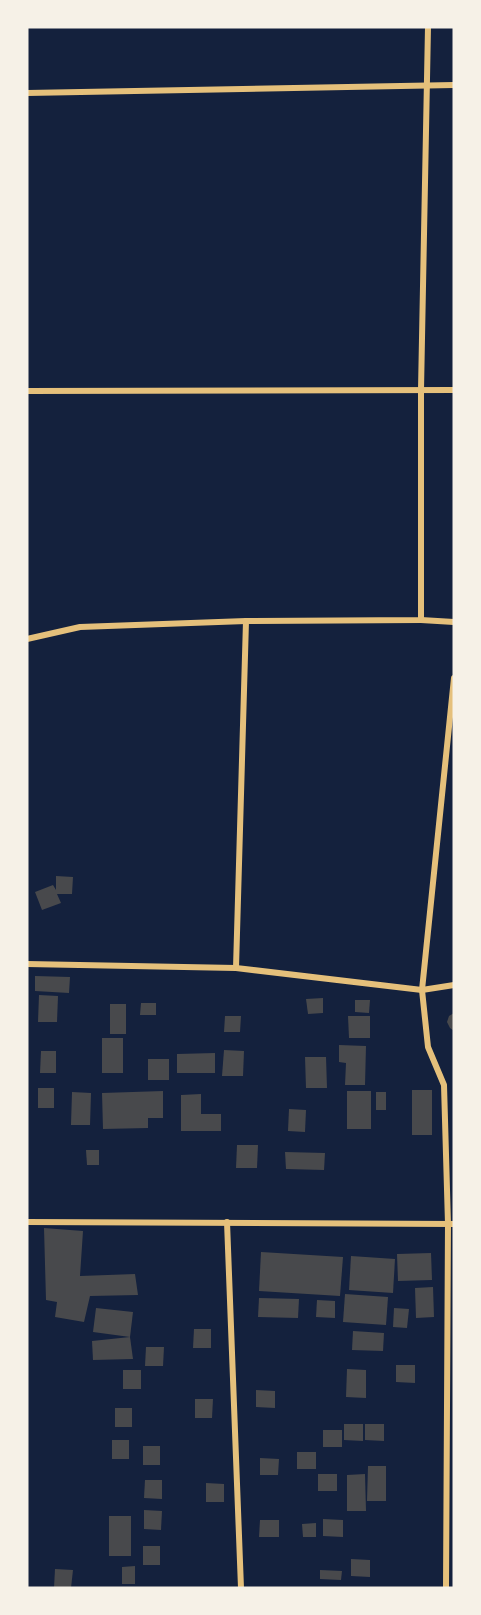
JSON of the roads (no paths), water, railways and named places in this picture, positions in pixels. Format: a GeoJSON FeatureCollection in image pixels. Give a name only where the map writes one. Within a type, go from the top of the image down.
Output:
{"type":"FeatureCollection","features":[{"type":"Feature","properties":{"kind":"street"},"geometry":{"type":"LineString","coordinates":[[421,620],[421,390],[428,27]]}},
{"type":"Feature","properties":{"kind":"street"},"geometry":{"type":"LineString","coordinates":[[27,93],[454,85]]}},
{"type":"Feature","properties":{"kind":"street"},"geometry":{"type":"LineString","coordinates":[[27,391],[454,390]]}},
{"type":"Feature","properties":{"kind":"street"},"geometry":{"type":"LineString","coordinates":[[27,639],[80,627],[246,621],[421,620],[454,622]]}},
{"type":"Feature","properties":{"kind":"street"},"geometry":{"type":"LineString","coordinates":[[236,968],[246,621]]}},
{"type":"Feature","properties":{"kind":"street"},"geometry":{"type":"LineString","coordinates":[[446,1588],[451,1224],[444,1084],[428,1047],[422,990],[454,678]]}},
{"type":"Feature","properties":{"kind":"street"},"geometry":{"type":"LineString","coordinates":[[27,964],[236,968],[422,990],[454,985]]}},
{"type":"Feature","properties":{"kind":"street"},"geometry":{"type":"LineString","coordinates":[[27,1222],[451,1224]]}},
{"type":"Feature","properties":{"kind":"street"},"geometry":{"type":"LineString","coordinates":[[227,1222],[241,1588]]}}]}
